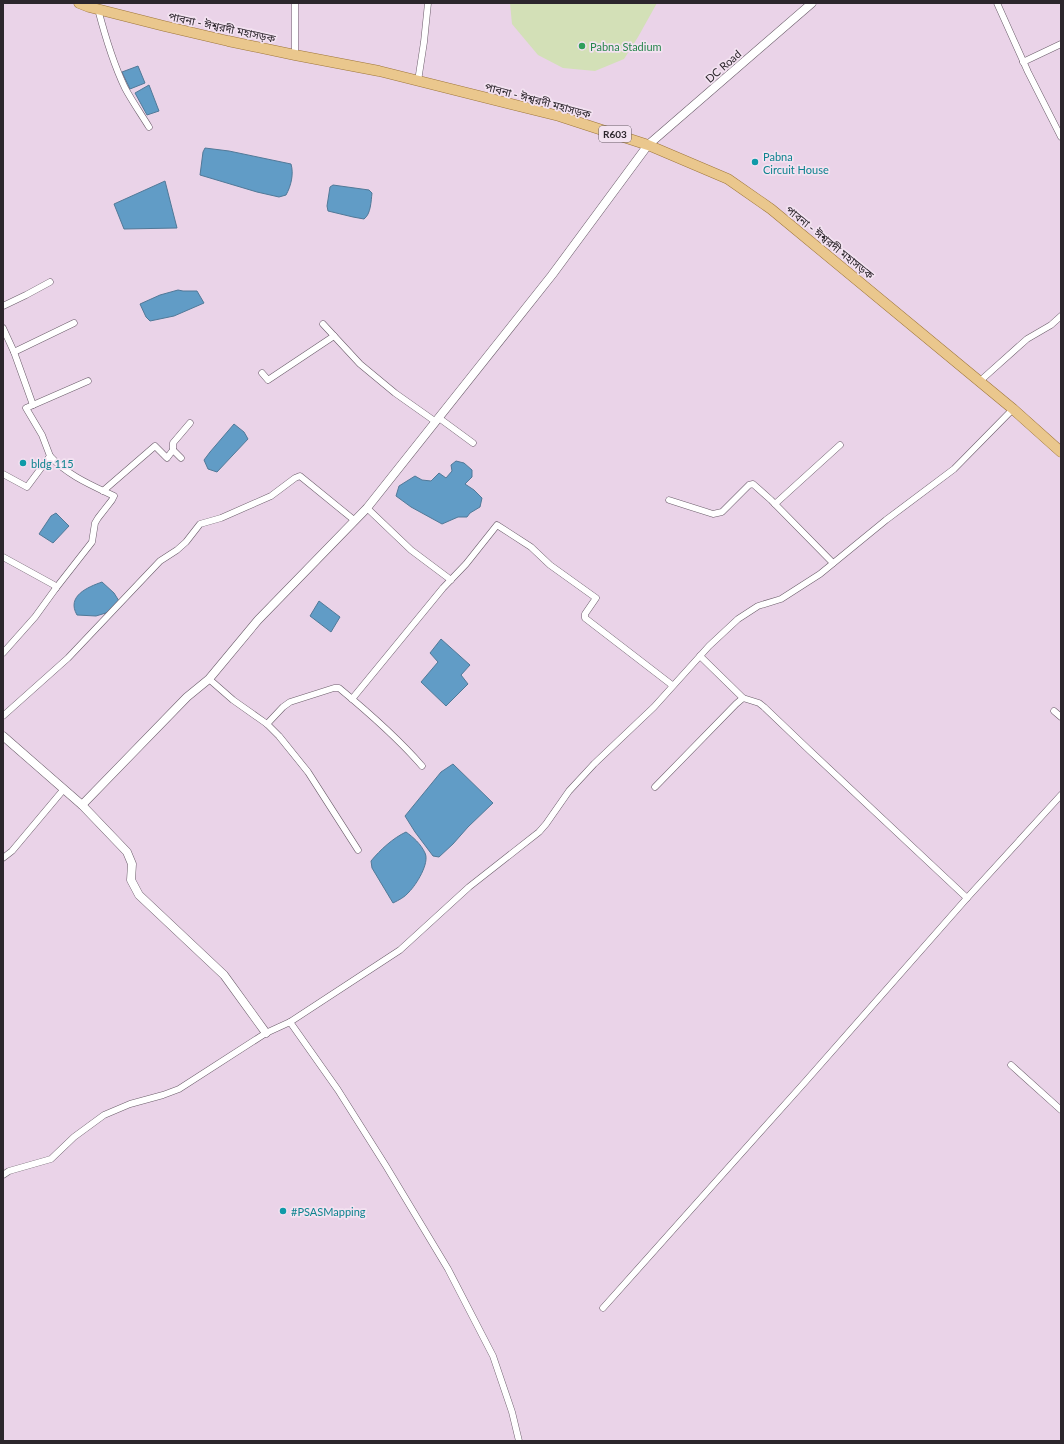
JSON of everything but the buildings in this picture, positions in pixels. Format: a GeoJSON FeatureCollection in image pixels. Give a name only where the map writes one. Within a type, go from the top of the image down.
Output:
{"type":"FeatureCollection","features":[{"type":"Feature","properties":{"kind":"main road","name":"পাবনা - ঈশ্বরদী মহাসড়ক"},"geometry":{"type":"LineString","coordinates":[[79,3],[98,10],[164,26],[295,55],[379,71],[559,116],[648,145],[728,179],[771,209],[1013,409],[1061,452]]}},
{"type":"Feature","properties":{"kind":"street"},"geometry":{"type":"LineString","coordinates":[[295,3],[295,55]]}},
{"type":"Feature","properties":{"kind":"street"},"geometry":{"type":"LineString","coordinates":[[418,80],[428,3]]}},
{"type":"Feature","properties":{"kind":"street","name":"DC Road"},"geometry":{"type":"LineString","coordinates":[[82,805],[187,697],[209,679],[258,620],[367,508],[552,275],[648,145],[812,3]]}},
{"type":"Feature","properties":{"kind":"street"},"geometry":{"type":"LineString","coordinates":[[997,3],[1044,106],[1061,137]]}},
{"type":"Feature","properties":{"kind":"street"},"geometry":{"type":"LineString","coordinates":[[98,10],[106,38],[126,89],[149,127]]}},
{"type":"Feature","properties":{"kind":"street"},"geometry":{"type":"LineString","coordinates":[[1023,62],[1061,44]]}},
{"type":"Feature","properties":{"kind":"street"},"geometry":{"type":"LineString","coordinates":[[3,306],[50,282]]}},
{"type":"Feature","properties":{"kind":"street"},"geometry":{"type":"LineString","coordinates":[[980,382],[1027,339],[1052,325],[1061,316]]}},
{"type":"Feature","properties":{"kind":"street"},"geometry":{"type":"LineString","coordinates":[[14,352],[74,323]]}},
{"type":"Feature","properties":{"kind":"street"},"geometry":{"type":"LineString","coordinates":[[323,324],[360,364],[386,386],[473,443]]}},
{"type":"Feature","properties":{"kind":"street"},"geometry":{"type":"LineString","coordinates":[[3,328],[14,352],[33,405]]}},
{"type":"Feature","properties":{"kind":"street"},"geometry":{"type":"LineString","coordinates":[[262,373],[268,380],[334,336]]}},
{"type":"Feature","properties":{"kind":"street"},"geometry":{"type":"LineString","coordinates":[[3,653],[35,617],[92,542],[95,523],[114,496],[58,466],[50,456],[42,435],[26,408],[88,381]]}},
{"type":"Feature","properties":{"kind":"street"},"geometry":{"type":"LineString","coordinates":[[3,1175],[16,1169],[51,1160],[74,1138],[104,1115],[130,1104],[179,1089],[266,1033],[290,1022],[400,950],[469,887],[539,832],[569,791],[594,764],[654,707],[672,685],[738,619],[758,606],[781,599],[820,574],[886,520],[954,469],[1013,409]]}},
{"type":"Feature","properties":{"kind":"street"},"geometry":{"type":"LineString","coordinates":[[103,491],[155,446],[167,458],[173,450],[173,443],[190,423]]}},
{"type":"Feature","properties":{"kind":"street"},"geometry":{"type":"LineString","coordinates":[[775,504],[840,445]]}},
{"type":"Feature","properties":{"kind":"street"},"geometry":{"type":"LineString","coordinates":[[173,450],[181,458]]}},
{"type":"Feature","properties":{"kind":"street"},"geometry":{"type":"LineString","coordinates":[[3,474],[27,487],[50,456]]}},
{"type":"Feature","properties":{"kind":"street"},"geometry":{"type":"LineString","coordinates":[[3,716],[68,658],[160,561],[186,542],[200,524],[222,518],[271,496],[300,476],[354,520]]}},
{"type":"Feature","properties":{"kind":"street"},"geometry":{"type":"LineString","coordinates":[[669,500],[713,514],[722,512],[749,485],[753,484],[775,504],[833,563]]}},
{"type":"Feature","properties":{"kind":"street"},"geometry":{"type":"LineString","coordinates":[[367,508],[411,550],[451,580]]}},
{"type":"Feature","properties":{"kind":"street"},"geometry":{"type":"LineString","coordinates":[[352,699],[497,526],[500,526],[531,548],[550,565],[596,598],[585,614],[585,618],[672,685]]}},
{"type":"Feature","properties":{"kind":"street"},"geometry":{"type":"LineString","coordinates":[[3,557],[54,585],[56,588]]}},
{"type":"Feature","properties":{"kind":"street"},"geometry":{"type":"LineString","coordinates":[[700,656],[743,698],[759,703],[764,707],[967,898]]}},
{"type":"Feature","properties":{"kind":"street"},"geometry":{"type":"LineString","coordinates":[[209,679],[233,700],[267,724],[279,736],[308,772],[358,850]]}},
{"type":"Feature","properties":{"kind":"street"},"geometry":{"type":"LineString","coordinates":[[267,724],[283,707],[290,702],[334,688],[339,688],[397,739],[422,766]]}},
{"type":"Feature","properties":{"kind":"street"},"geometry":{"type":"LineString","coordinates":[[655,787],[728,711],[743,698]]}},
{"type":"Feature","properties":{"kind":"street"},"geometry":{"type":"LineString","coordinates":[[1054,711],[1061,717]]}},
{"type":"Feature","properties":{"kind":"street"},"geometry":{"type":"LineString","coordinates":[[3,736],[82,805],[127,852],[132,864],[131,880],[139,895],[224,975],[266,1033]]}},
{"type":"Feature","properties":{"kind":"street"},"geometry":{"type":"LineString","coordinates":[[3,858],[12,851],[64,789]]}},
{"type":"Feature","properties":{"kind":"street"},"geometry":{"type":"LineString","coordinates":[[603,1308],[810,1077],[967,898],[1061,795]]}},
{"type":"Feature","properties":{"kind":"street"},"geometry":{"type":"LineString","coordinates":[[290,1022],[338,1090],[448,1269],[493,1356],[512,1412],[519,1441]]}},
{"type":"Feature","properties":{"kind":"street"},"geometry":{"type":"LineString","coordinates":[[1011,1065],[1061,1110]]}},
{"type":"Feature","properties":{"kind":"shaded area"},"geometry":{"type":"Polygon","coordinates":[[[3,3],[1061,3],[1061,1441],[3,1441],[3,3]]]}},
{"type":"Feature","properties":{"kind":"green space","name":"Pabna Stadium"},"geometry":{"type":"Polygon","coordinates":[[[510,3],[657,3],[624,59],[595,71],[563,68],[538,55],[512,24],[510,3]]]}},
{"type":"Feature","properties":{"kind":"water"},"geometry":{"type":"Polygon","coordinates":[[[138,66],[145,83],[130,89],[122,72],[138,66]]]}},
{"type":"Feature","properties":{"kind":"water"},"geometry":{"type":"Polygon","coordinates":[[[149,85],[159,111],[147,115],[135,93],[149,85]]]}},
{"type":"Feature","properties":{"kind":"water"},"geometry":{"type":"Polygon","coordinates":[[[205,148],[229,151],[291,164],[292,180],[286,195],[279,197],[257,192],[200,175],[203,152],[205,148]]]}},
{"type":"Feature","properties":{"kind":"water"},"geometry":{"type":"Polygon","coordinates":[[[165,181],[177,228],[124,229],[114,204],[165,181]]]}},
{"type":"Feature","properties":{"kind":"water"},"geometry":{"type":"Polygon","coordinates":[[[333,185],[369,190],[372,193],[368,214],[364,219],[328,211],[327,206],[330,187],[333,185]]]}},
{"type":"Feature","properties":{"kind":"water"},"geometry":{"type":"Polygon","coordinates":[[[178,290],[197,291],[204,303],[174,316],[150,321],[146,317],[140,304],[160,295],[178,290]]]}},
{"type":"Feature","properties":{"kind":"water"},"geometry":{"type":"Polygon","coordinates":[[[234,424],[244,432],[248,439],[217,472],[208,469],[204,460],[234,424]]]}},
{"type":"Feature","properties":{"kind":"water"},"geometry":{"type":"Polygon","coordinates":[[[456,461],[464,463],[472,470],[472,477],[465,484],[482,498],[480,507],[470,513],[467,517],[458,517],[442,524],[411,507],[396,496],[399,486],[415,476],[422,480],[431,481],[439,473],[446,478],[452,471],[451,465],[456,461]]]}},
{"type":"Feature","properties":{"kind":"water"},"geometry":{"type":"Polygon","coordinates":[[[56,513],[69,526],[53,543],[39,534],[51,516],[56,513]]]}},
{"type":"Feature","properties":{"kind":"water"},"geometry":{"type":"Polygon","coordinates":[[[102,582],[114,593],[119,601],[109,612],[96,616],[77,615],[74,608],[76,598],[80,593],[102,582]]]}},
{"type":"Feature","properties":{"kind":"water"},"geometry":{"type":"Polygon","coordinates":[[[319,601],[340,617],[331,632],[310,616],[319,601]]]}},
{"type":"Feature","properties":{"kind":"water"},"geometry":{"type":"Polygon","coordinates":[[[441,639],[470,665],[461,675],[468,684],[446,706],[421,682],[438,662],[430,653],[441,639]]]}},
{"type":"Feature","properties":{"kind":"water"},"geometry":{"type":"Polygon","coordinates":[[[453,764],[493,803],[439,857],[433,856],[405,816],[441,772],[453,764]]]}},
{"type":"Feature","properties":{"kind":"water"},"geometry":{"type":"Polygon","coordinates":[[[406,832],[414,838],[425,853],[426,862],[422,874],[412,889],[404,897],[393,903],[372,868],[371,861],[387,845],[406,832]]]}},
{"type":"Feature","properties":{"kind":"place","name":"Pabna Stadium"},"geometry":{"type":"Point","coordinates":[582,46]}},
{"type":"Feature","properties":{"kind":"place","name":"Pabna Circuit House"},"geometry":{"type":"Point","coordinates":[755,162]}},
{"type":"Feature","properties":{"kind":"place","name":"bldg 115"},"geometry":{"type":"Point","coordinates":[23,463]}},
{"type":"Feature","properties":{"kind":"place","name":"#PSASMapping"},"geometry":{"type":"Point","coordinates":[283,1211]}}]}
